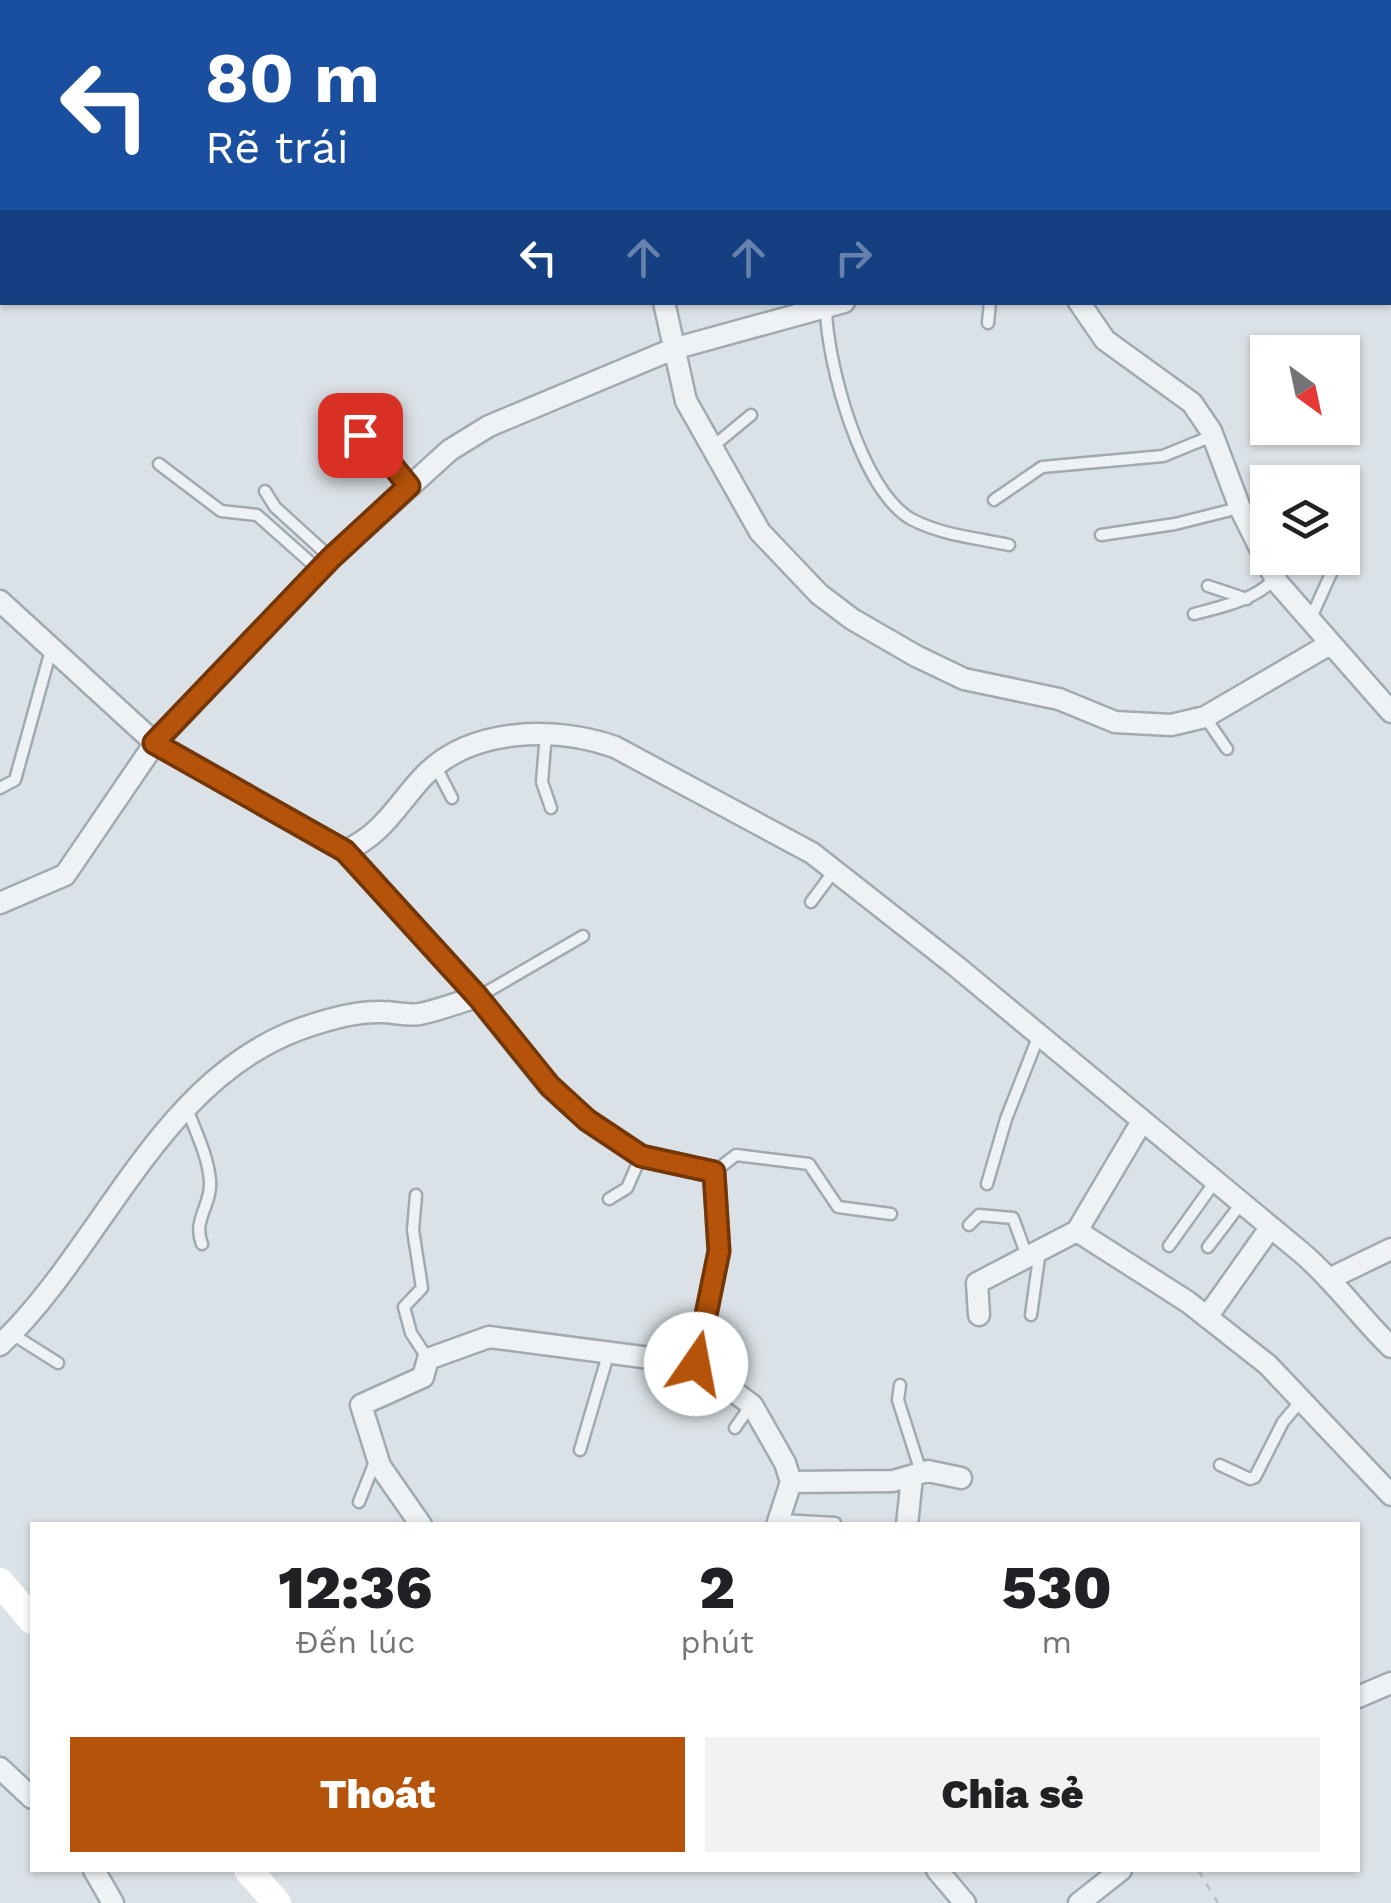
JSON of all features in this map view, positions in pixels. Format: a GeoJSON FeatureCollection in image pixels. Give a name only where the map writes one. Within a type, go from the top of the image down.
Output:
{"type":"FeatureCollection","features":[{"type":"Feature","properties":{"kind":"main road"},"geometry":{"type":"LineString","coordinates":[[0,1582],[30,1618]]}},
{"type":"Feature","properties":{"kind":"main road"},"geometry":{"type":"LineString","coordinates":[[250,1872],[277,1903]]}},
{"type":"Feature","properties":{"kind":"street"},"geometry":{"type":"LineString","coordinates":[[665,305],[686,401],[710,449],[776,554],[852,619],[916,656],[964,679],[1059,698],[1115,722],[1171,725],[1205,717],[1330,644]]}},
{"type":"Feature","properties":{"kind":"street"},"geometry":{"type":"LineString","coordinates":[[1080,305],[1105,340],[1192,403],[1213,436],[1240,508],[1277,582],[1391,712]]}},
{"type":"Feature","properties":{"kind":"street"},"geometry":{"type":"LineString","coordinates":[[0,903],[64,875],[154,743],[325,564],[450,450],[489,426],[674,349],[835,306]]}},
{"type":"Feature","properties":{"kind":"street"},"geometry":{"type":"LineString","coordinates":[[0,601],[154,743],[345,851],[478,997],[550,1086],[587,1120],[641,1156],[714,1172],[719,1251],[696,1364]]}},
{"type":"Feature","properties":{"kind":"street"},"geometry":{"type":"LineString","coordinates":[[345,851],[387,824],[436,767],[484,743],[546,732],[589,738],[615,747],[812,853],[1040,1034],[1214,1184],[1331,1278],[1352,1308],[1391,1347]]}},
{"type":"Feature","properties":{"kind":"street"},"geometry":{"type":"LineString","coordinates":[[6,1340],[188,1110],[233,1068],[299,1029],[378,1012],[416,1014],[478,997]]}},
{"type":"Feature","properties":{"kind":"street"},"geometry":{"type":"LineString","coordinates":[[979,1314],[977,1283],[1077,1231],[1142,1123]]}},
{"type":"Feature","properties":{"kind":"street"},"geometry":{"type":"LineString","coordinates":[[1207,1317],[1270,1228]]}},
{"type":"Feature","properties":{"kind":"street"},"geometry":{"type":"LineString","coordinates":[[1077,1231],[1207,1317],[1268,1365],[1391,1495]]}},
{"type":"Feature","properties":{"kind":"street"},"geometry":{"type":"LineString","coordinates":[[1331,1278],[1391,1249]]}},
{"type":"Feature","properties":{"kind":"street"},"geometry":{"type":"LineString","coordinates":[[419,1522],[376,1458],[361,1404],[424,1378],[428,1359],[489,1338],[696,1364],[752,1404],[791,1482],[778,1522]]}},
{"type":"Feature","properties":{"kind":"street"},"geometry":{"type":"LineString","coordinates":[[791,1482],[893,1482],[917,1474],[960,1478]]}},
{"type":"Feature","properties":{"kind":"street"},"geometry":{"type":"LineString","coordinates":[[909,1522],[917,1474]]}},
{"type":"Feature","properties":{"kind":"street"},"geometry":{"type":"LineString","coordinates":[[1360,1697],[1390,1686]]}},
{"type":"Feature","properties":{"kind":"street"},"geometry":{"type":"LineString","coordinates":[[0,1768],[30,1796]]}},
{"type":"Feature","properties":{"kind":"street"},"geometry":{"type":"LineString","coordinates":[[95,1872],[113,1903]]}},
{"type":"Feature","properties":{"kind":"street"},"geometry":{"type":"LineString","coordinates":[[939,1872],[965,1903]]}},
{"type":"Feature","properties":{"kind":"street"},"geometry":{"type":"LineString","coordinates":[[1079,1903],[1118,1872]]}},
{"type":"Feature","properties":{"kind":"lane"},"geometry":{"type":"LineString","coordinates":[[988,323],[990,305]]}},
{"type":"Feature","properties":{"kind":"lane"},"geometry":{"type":"LineString","coordinates":[[835,306],[830,362],[840,378],[848,419],[881,492],[900,511],[941,531],[1009,544]]}},
{"type":"Feature","properties":{"kind":"lane"},"geometry":{"type":"LineString","coordinates":[[710,449],[751,416]]}},
{"type":"Feature","properties":{"kind":"lane"},"geometry":{"type":"LineString","coordinates":[[360,435],[375,444],[409,486]]}},
{"type":"Feature","properties":{"kind":"lane"},"geometry":{"type":"LineString","coordinates":[[994,500],[1042,466],[1163,456],[1213,436]]}},
{"type":"Feature","properties":{"kind":"lane"},"geometry":{"type":"LineString","coordinates":[[159,464],[221,511],[257,516],[325,564]]}},
{"type":"Feature","properties":{"kind":"lane"},"geometry":{"type":"LineString","coordinates":[[265,491],[266,498],[325,564]]}},
{"type":"Feature","properties":{"kind":"lane"},"geometry":{"type":"LineString","coordinates":[[1100,535],[1175,524],[1240,508]]}},
{"type":"Feature","properties":{"kind":"lane"},"geometry":{"type":"LineString","coordinates":[[1194,614],[1248,600],[1277,582],[1281,575]]}},
{"type":"Feature","properties":{"kind":"lane"},"geometry":{"type":"LineString","coordinates":[[1310,621],[1330,575]]}},
{"type":"Feature","properties":{"kind":"lane"},"geometry":{"type":"LineString","coordinates":[[1208,586],[1248,600]]}},
{"type":"Feature","properties":{"kind":"lane"},"geometry":{"type":"LineString","coordinates":[[0,788],[14,780],[51,649]]}},
{"type":"Feature","properties":{"kind":"lane"},"geometry":{"type":"LineString","coordinates":[[1205,717],[1227,749]]}},
{"type":"Feature","properties":{"kind":"lane"},"geometry":{"type":"LineString","coordinates":[[546,732],[542,782],[551,808]]}},
{"type":"Feature","properties":{"kind":"lane"},"geometry":{"type":"LineString","coordinates":[[436,767],[452,798]]}},
{"type":"Feature","properties":{"kind":"lane"},"geometry":{"type":"LineString","coordinates":[[811,902],[834,871]]}},
{"type":"Feature","properties":{"kind":"lane"},"geometry":{"type":"LineString","coordinates":[[478,997],[583,936]]}},
{"type":"Feature","properties":{"kind":"lane"},"geometry":{"type":"LineString","coordinates":[[987,1184],[1001,1132],[1040,1034]]}},
{"type":"Feature","properties":{"kind":"lane"},"geometry":{"type":"LineString","coordinates":[[188,1110],[210,1181],[210,1196],[199,1221],[202,1244]]}},
{"type":"Feature","properties":{"kind":"lane"},"geometry":{"type":"LineString","coordinates":[[714,1172],[736,1155],[804,1161],[815,1169],[838,1207],[892,1214]]}},
{"type":"Feature","properties":{"kind":"lane"},"geometry":{"type":"LineString","coordinates":[[608,1199],[628,1188],[641,1156]]}},
{"type":"Feature","properties":{"kind":"lane"},"geometry":{"type":"LineString","coordinates":[[1168,1246],[1214,1184]]}},
{"type":"Feature","properties":{"kind":"lane"},"geometry":{"type":"LineString","coordinates":[[416,1195],[413,1230],[422,1288],[404,1307],[411,1333],[428,1359]]}},
{"type":"Feature","properties":{"kind":"lane"},"geometry":{"type":"LineString","coordinates":[[1208,1247],[1240,1205]]}},
{"type":"Feature","properties":{"kind":"lane"},"geometry":{"type":"LineString","coordinates":[[969,1225],[979,1215],[1013,1218],[1020,1226],[1034,1253],[1030,1315]]}},
{"type":"Feature","properties":{"kind":"lane"},"geometry":{"type":"LineString","coordinates":[[6,1340],[58,1362]]}},
{"type":"Feature","properties":{"kind":"lane"},"geometry":{"type":"LineString","coordinates":[[580,1450],[608,1355]]}},
{"type":"Feature","properties":{"kind":"lane"},"geometry":{"type":"LineString","coordinates":[[900,1385],[900,1408],[917,1474]]}},
{"type":"Feature","properties":{"kind":"lane"},"geometry":{"type":"LineString","coordinates":[[1220,1465],[1250,1479],[1255,1476],[1283,1422],[1300,1402]]}},
{"type":"Feature","properties":{"kind":"lane"},"geometry":{"type":"LineString","coordinates":[[735,1428],[752,1404]]}},
{"type":"Feature","properties":{"kind":"lane"},"geometry":{"type":"LineString","coordinates":[[359,1502],[376,1458]]}},
{"type":"Feature","properties":{"kind":"path"},"geometry":{"type":"LineString","coordinates":[[1199,1872],[1218,1903]]}},
{"type":"Feature","properties":{"kind":"route"},"geometry":{"type":"LineString","coordinates":[[360,435],[375,444],[409,486],[331,558],[154,743],[307,826],[345,851],[478,997],[550,1086],[587,1120],[641,1156],[714,1172],[719,1201],[719,1251],[696,1364]]}}]}
